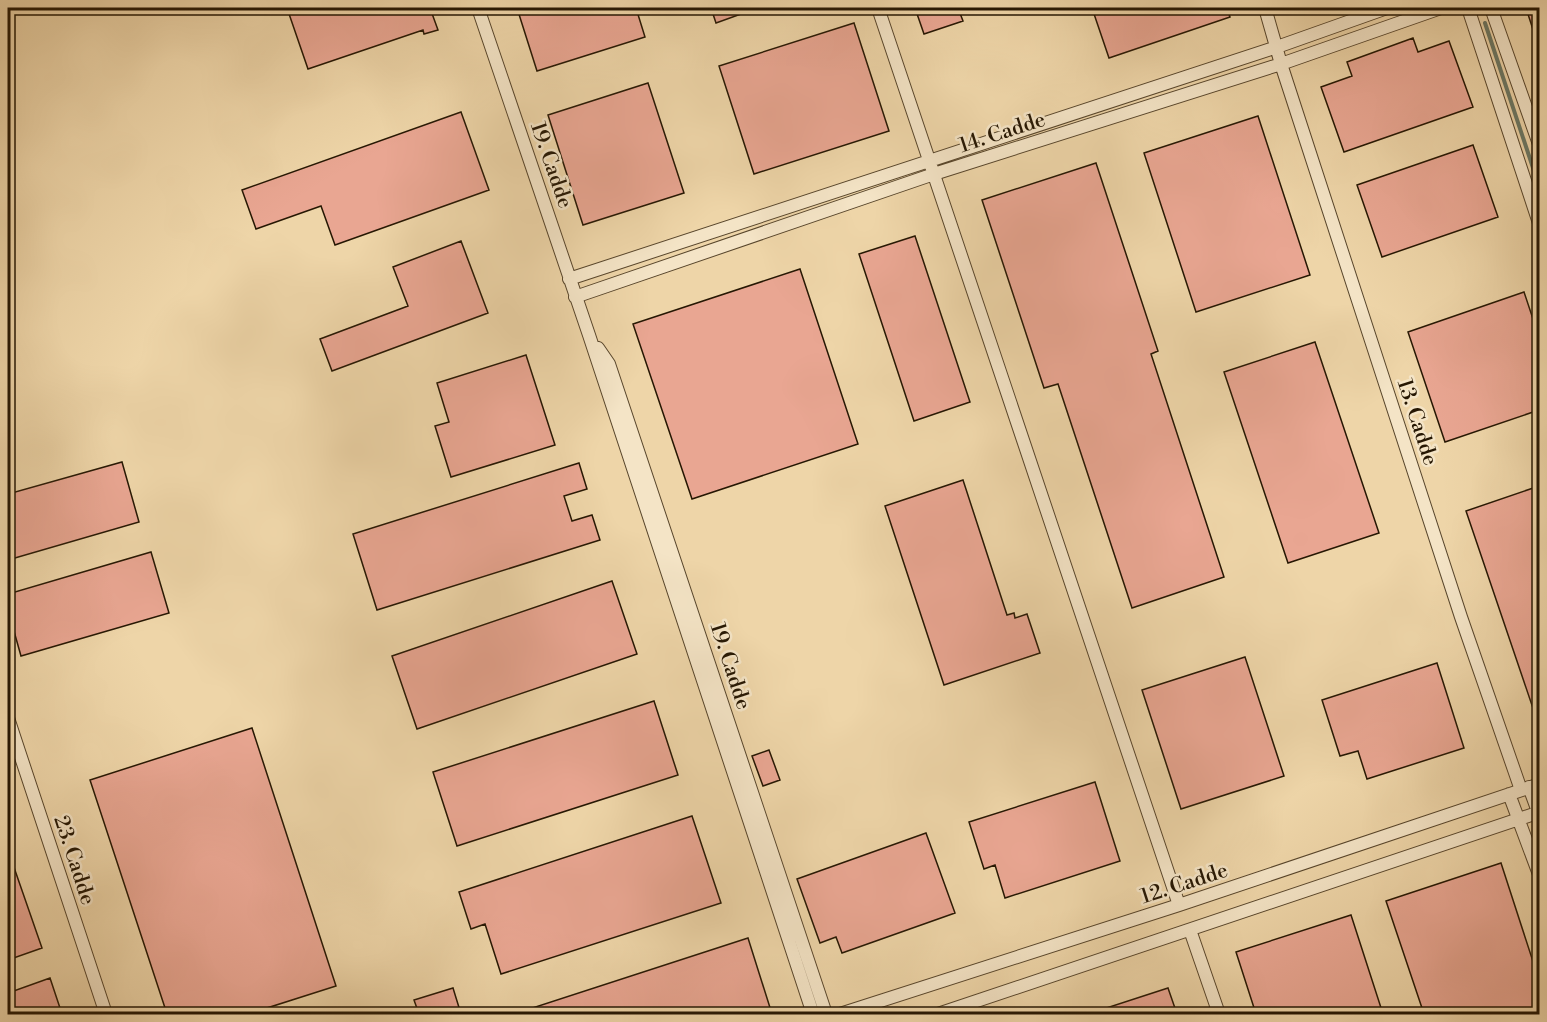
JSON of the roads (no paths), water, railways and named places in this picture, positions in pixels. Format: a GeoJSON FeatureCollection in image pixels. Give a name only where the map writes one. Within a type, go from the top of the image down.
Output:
{"type":"FeatureCollection","features":[{"type":"Feature","properties":{"kind":"lane","name":"19. Cadde"},"geometry":{"type":"LineString","coordinates":[[478,8],[589,335],[813,1014]]}},
{"type":"Feature","properties":{"kind":"lane"},"geometry":{"type":"LineString","coordinates":[[878,8],[1179,905]]}},
{"type":"Feature","properties":{"kind":"lane","name":"13. Cadde"},"geometry":{"type":"LineString","coordinates":[[1265,8],[1281,64],[1461,617],[1525,789]]}},
{"type":"Feature","properties":{"kind":"lane"},"geometry":{"type":"LineString","coordinates":[[569,279],[1277,47],[1387,8]]}},
{"type":"Feature","properties":{"kind":"lane","name":"14. Cadde"},"geometry":{"type":"LineString","coordinates":[[575,297],[934,174],[1281,64],[1441,8]]}},
{"type":"Feature","properties":{"kind":"lane"},"geometry":{"type":"LineString","coordinates":[[1468,8],[1539,226]]}},
{"type":"Feature","properties":{"kind":"lane"},"geometry":{"type":"LineString","coordinates":[[1491,8],[1539,147]]}},
{"type":"Feature","properties":{"kind":"lane","name":"19. Cadde"},"geometry":{"type":"LineString","coordinates":[[589,335],[609,364],[826,1014]]}},
{"type":"Feature","properties":{"kind":"lane","name":"23. Cadde"},"geometry":{"type":"LineString","coordinates":[[8,718],[106,1014]]}},
{"type":"Feature","properties":{"kind":"lane"},"geometry":{"type":"LineString","coordinates":[[938,1014],[1518,819],[1539,814],[1525,789]]}},
{"type":"Feature","properties":{"kind":"lane"},"geometry":{"type":"LineString","coordinates":[[1525,789],[1518,819],[1539,877]]}},
{"type":"Feature","properties":{"kind":"lane","name":"12. Cadde"},"geometry":{"type":"LineString","coordinates":[[840,1014],[1179,905],[1525,789]]}},
{"type":"Feature","properties":{"kind":"lane"},"geometry":{"type":"LineString","coordinates":[[1190,930],[1219,1014]]}},
{"type":"Feature","properties":{"kind":"waterway"},"geometry":{"type":"LineString","coordinates":[[1485,23],[1540,189]]}}]}
